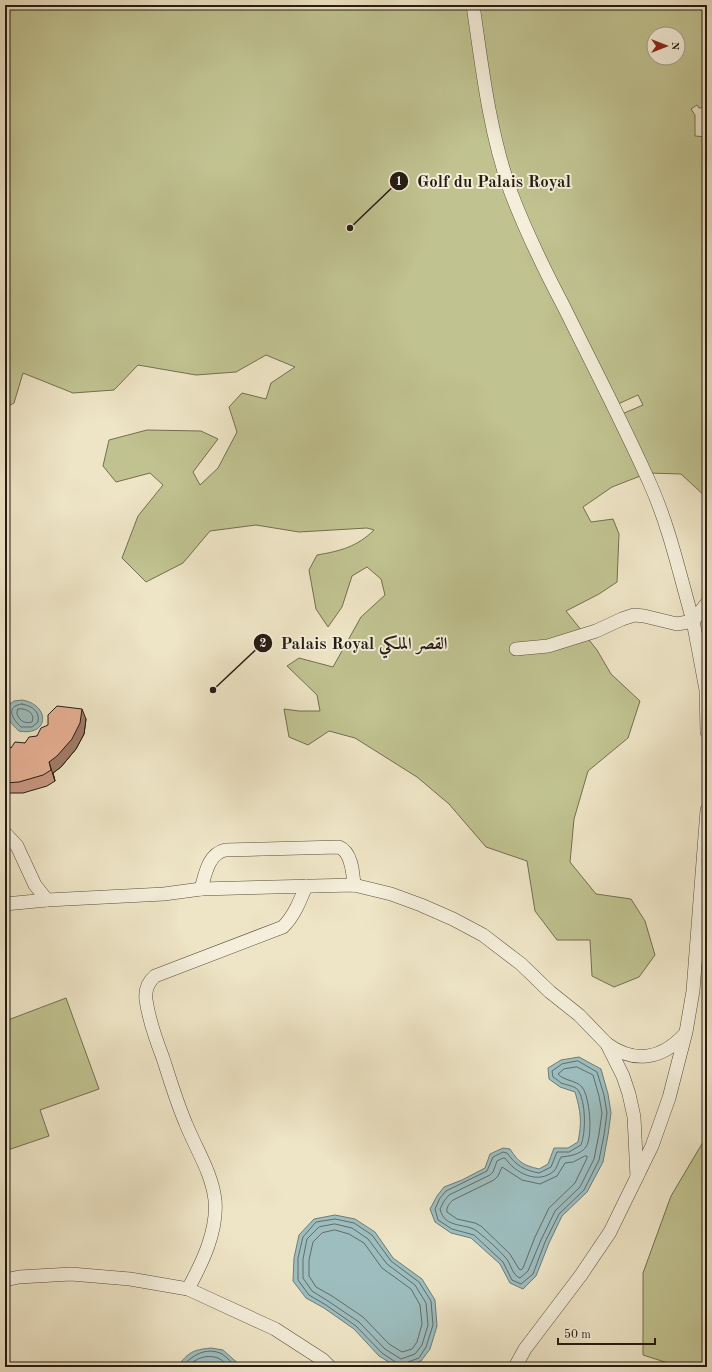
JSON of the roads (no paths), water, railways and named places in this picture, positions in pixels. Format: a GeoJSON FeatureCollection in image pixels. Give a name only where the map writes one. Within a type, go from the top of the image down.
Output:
{"type":"FeatureCollection","features":[{"type":"Feature","properties":{"kind":"lane"},"geometry":{"type":"LineString","coordinates":[[472,5],[493,125],[502,163],[511,190],[550,280],[651,486],[670,537],[693,621],[706,690],[707,732]]}},
{"type":"Feature","properties":{"kind":"lane"},"geometry":{"type":"LineString","coordinates":[[516,649],[554,644],[596,631],[634,615],[650,617],[677,624],[693,621],[707,603]]}},
{"type":"Feature","properties":{"kind":"lane"},"geometry":{"type":"LineString","coordinates":[[515,1367],[526,1349],[581,1275],[610,1232],[652,1146],[669,1098],[686,1032],[693,991],[707,810]]}},
{"type":"Feature","properties":{"kind":"lane"},"geometry":{"type":"LineString","coordinates":[[5,832],[17,846],[35,885],[47,900]]}},
{"type":"Feature","properties":{"kind":"lane"},"geometry":{"type":"LineString","coordinates":[[201,889],[207,868],[213,857],[219,852],[225,850],[290,848],[343,848],[349,859],[354,885]]}},
{"type":"Feature","properties":{"kind":"lane"},"geometry":{"type":"LineString","coordinates":[[5,904],[47,900],[164,894],[201,889],[354,885],[391,894],[421,905],[453,919],[483,936],[521,964],[550,992],[579,1015],[607,1044],[616,1051],[632,1056],[642,1057],[654,1055],[670,1048],[686,1032]]}},
{"type":"Feature","properties":{"kind":"lane"},"geometry":{"type":"LineString","coordinates":[[188,1289],[201,1265],[210,1238],[215,1213],[215,1200],[210,1179],[186,1124],[153,1030],[146,1000],[147,986],[150,980],[155,976],[283,927],[289,921],[306,886]]}},
{"type":"Feature","properties":{"kind":"lane"},"geometry":{"type":"LineString","coordinates":[[607,1044],[623,1076],[634,1117],[637,1177]]}},
{"type":"Feature","properties":{"kind":"lane"},"geometry":{"type":"LineString","coordinates":[[5,1280],[19,1277],[71,1274],[130,1279],[188,1289],[275,1329],[323,1360],[330,1367]]}},
{"type":"Feature","properties":{"kind":"water"},"geometry":{"type":"Polygon","coordinates":[[[22,700],[31,703],[38,708],[42,714],[43,720],[41,725],[29,732],[19,731],[13,725],[8,716],[10,704],[14,701],[22,700]]]}},
{"type":"Feature","properties":{"kind":"water"},"geometry":{"type":"Polygon","coordinates":[[[579,1057],[601,1069],[608,1094],[611,1113],[603,1162],[587,1192],[562,1216],[536,1276],[523,1289],[510,1283],[500,1264],[471,1238],[451,1233],[435,1222],[430,1209],[444,1187],[462,1180],[485,1168],[490,1154],[503,1148],[510,1149],[522,1163],[539,1169],[548,1164],[554,1148],[568,1148],[578,1142],[580,1117],[579,1105],[575,1092],[560,1087],[549,1079],[548,1068],[561,1060],[579,1057]]]}},
{"type":"Feature","properties":{"kind":"water"},"geometry":{"type":"Polygon","coordinates":[[[335,1215],[355,1219],[375,1232],[393,1258],[422,1279],[435,1300],[437,1326],[430,1349],[421,1361],[404,1367],[397,1367],[379,1356],[354,1329],[324,1308],[306,1298],[293,1281],[294,1258],[299,1235],[314,1219],[335,1215]]]}},
{"type":"Feature","properties":{"kind":"water"},"geometry":{"type":"Polygon","coordinates":[[[211,1348],[223,1350],[242,1367],[177,1367],[191,1353],[211,1348]]]}},
{"type":"Feature","properties":{"kind":"place","name":"Golf du Palais Royal"},"geometry":{"type":"Point","coordinates":[350,228]}},
{"type":"Feature","properties":{"kind":"place","name":"Palais Royal القصر الملكي"},"geometry":{"type":"Point","coordinates":[213,690]}}]}
